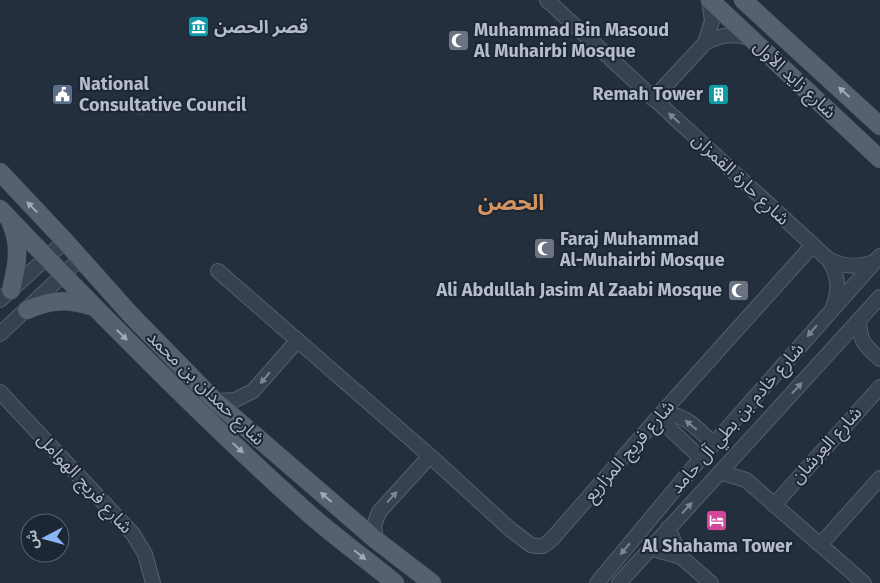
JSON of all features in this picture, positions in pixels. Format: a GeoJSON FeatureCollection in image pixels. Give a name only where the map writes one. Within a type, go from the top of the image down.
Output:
{"type":"FeatureCollection","features":[{"type":"Feature","properties":{"kind":"main road","name":"شارع زايد الأول"},"geometry":{"type":"LineString","coordinates":[[710,0],[879,159]]}},
{"type":"Feature","properties":{"kind":"main road","name":"شارع زايد الأول"},"geometry":{"type":"LineString","coordinates":[[742,0],[880,126]]}},
{"type":"Feature","properties":{"kind":"main road","name":"شارع حمدان بن محمد"},"geometry":{"type":"LineString","coordinates":[[0,172],[65,241],[130,315],[215,401],[376,540],[432,583]]}},
{"type":"Feature","properties":{"kind":"main road","name":"شارع حمدان بن محمد"},"geometry":{"type":"LineString","coordinates":[[4,213],[176,389],[308,513],[395,583]]}},
{"type":"Feature","properties":{"kind":"main road"},"geometry":{"type":"LineString","coordinates":[[4,213],[15,232],[18,247],[15,274],[5,295]]}},
{"type":"Feature","properties":{"kind":"main road"},"geometry":{"type":"LineString","coordinates":[[27,310],[51,301],[80,303],[95,308]]}},
{"type":"Feature","properties":{"kind":"street","name":"شارع حارة القمزان"},"geometry":{"type":"LineString","coordinates":[[546,0],[828,259],[833,266],[838,282],[838,291],[833,307]]}},
{"type":"Feature","properties":{"kind":"street"},"geometry":{"type":"LineString","coordinates":[[654,99],[705,42],[712,21],[710,0]]}},
{"type":"Feature","properties":{"kind":"street"},"geometry":{"type":"LineString","coordinates":[[705,42],[732,34],[750,38]]}},
{"type":"Feature","properties":{"kind":"street"},"geometry":{"type":"LineString","coordinates":[[5,295],[65,241]]}},
{"type":"Feature","properties":{"kind":"street","name":"شارع فريج المزاريع"},"geometry":{"type":"LineString","coordinates":[[218,271],[297,342],[430,456],[511,530],[526,542],[537,546],[548,543],[812,246]]}},
{"type":"Feature","properties":{"kind":"street"},"geometry":{"type":"LineString","coordinates":[[0,334],[80,259]]}},
{"type":"Feature","properties":{"kind":"street","name":"شارع حارة القمزان"},"geometry":{"type":"LineString","coordinates":[[828,259],[846,266],[865,265],[877,259]]}},
{"type":"Feature","properties":{"kind":"street","name":"شارع خادم بن بطي آل حامد"},"geometry":{"type":"LineString","coordinates":[[597,583],[701,458],[877,259]]}},
{"type":"Feature","properties":{"kind":"street","name":"شارع خادم بن بطي آل حامد"},"geometry":{"type":"LineString","coordinates":[[619,583],[880,297]]}},
{"type":"Feature","properties":{"kind":"street"},"geometry":{"type":"LineString","coordinates":[[859,320],[864,345]]}},
{"type":"Feature","properties":{"kind":"street"},"geometry":{"type":"LineString","coordinates":[[215,401],[235,400],[252,391],[297,342]]}},
{"type":"Feature","properties":{"kind":"street"},"geometry":{"type":"LineString","coordinates":[[836,345],[850,343],[864,345],[880,359]]}},
{"type":"Feature","properties":{"kind":"street","name":"شارع العِرشان"},"geometry":{"type":"LineString","coordinates":[[774,505],[880,387]]}},
{"type":"Feature","properties":{"kind":"street","name":"شارع فريج الهوامل"},"geometry":{"type":"LineString","coordinates":[[0,392],[133,534],[145,554],[153,583]]}},
{"type":"Feature","properties":{"kind":"street"},"geometry":{"type":"LineString","coordinates":[[701,458],[670,430],[664,416],[670,414],[680,416],[714,444]]}},
{"type":"Feature","properties":{"kind":"street"},"geometry":{"type":"LineString","coordinates":[[735,455],[746,480],[864,583]]}},
{"type":"Feature","properties":{"kind":"street"},"geometry":{"type":"LineString","coordinates":[[376,540],[374,526],[379,512],[430,456]]}},
{"type":"Feature","properties":{"kind":"street"},"geometry":{"type":"LineString","coordinates":[[720,472],[746,480]]}},
{"type":"Feature","properties":{"kind":"street"},"geometry":{"type":"LineString","coordinates":[[820,544],[880,478]]}},
{"type":"Feature","properties":{"kind":"street"},"geometry":{"type":"LineString","coordinates":[[668,528],[681,557],[710,583]]}},
{"type":"Feature","properties":{"kind":"street"},"geometry":{"type":"LineString","coordinates":[[650,548],[681,557]]}},
{"type":"Feature","properties":{"kind":"green space"},"geometry":{"type":"Polygon","coordinates":[[[145,96],[155,103],[143,116],[126,111],[133,100],[145,96]]]}},
{"type":"Feature","properties":{"kind":"place","name":"قصر الحصن"},"geometry":{"type":"Point","coordinates":[198,27]}},
{"type":"Feature","properties":{"kind":"place","name":"Muhammad Bin Masoud Al Muhairbi Mosque"},"geometry":{"type":"Point","coordinates":[458,40]}},
{"type":"Feature","properties":{"kind":"place","name":"National Consultative Council"},"geometry":{"type":"Point","coordinates":[63,94]}},
{"type":"Feature","properties":{"kind":"place","name":"Remah Tower"},"geometry":{"type":"Point","coordinates":[719,94]}},
{"type":"Feature","properties":{"kind":"place","name":"Faraj Muhammad Al-Muhairbi Mosque"},"geometry":{"type":"Point","coordinates":[544,249]}},
{"type":"Feature","properties":{"kind":"place","name":"Ali Abdullah Jasim Al Zaabi Mosque"},"geometry":{"type":"Point","coordinates":[738,290]}},
{"type":"Feature","properties":{"kind":"place","name":"Al Shahama Tower"},"geometry":{"type":"Point","coordinates":[717,521]}},
{"type":"Feature","properties":{"kind":"district","name":"الحصن"},"geometry":{"type":"Point","coordinates":[511,202]}}]}
